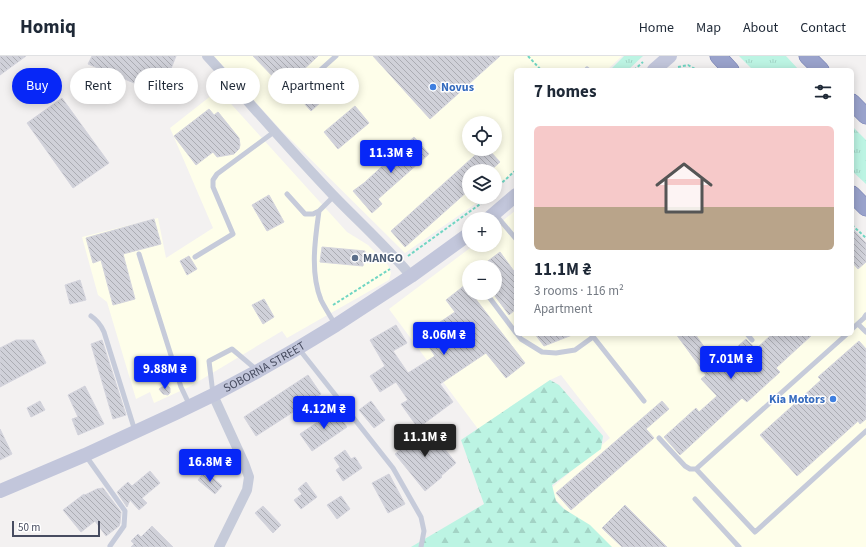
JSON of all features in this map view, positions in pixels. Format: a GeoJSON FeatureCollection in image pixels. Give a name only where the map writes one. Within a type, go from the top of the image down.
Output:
{"type":"FeatureCollection","features":[{"type":"Feature","properties":{"kind":"highway"},"geometry":{"type":"LineString","coordinates":[[718,56],[729,68]]}},
{"type":"Feature","properties":{"kind":"highway"},"geometry":{"type":"LineString","coordinates":[[807,56],[819,68]]}},
{"type":"Feature","properties":{"kind":"highway"},"geometry":{"type":"LineString","coordinates":[[854,104],[866,116]]}},
{"type":"Feature","properties":{"kind":"highway"},"geometry":{"type":"LineString","coordinates":[[854,196],[866,208]]}},
{"type":"Feature","properties":{"kind":"main road"},"geometry":{"type":"LineString","coordinates":[[656,68],[669,56]]}},
{"type":"Feature","properties":{"kind":"main road"},"geometry":{"type":"LineString","coordinates":[[497,212],[514,197]]}},
{"type":"Feature","properties":{"kind":"main road","name":"SOBORNA STREET"},"geometry":{"type":"LineString","coordinates":[[0,491],[85,455],[190,407],[258,371],[336,325],[411,276],[462,239]]}},
{"type":"Feature","properties":{"kind":"street"},"geometry":{"type":"LineString","coordinates":[[207,56],[274,132],[334,196],[400,262],[411,276]]}},
{"type":"Feature","properties":{"kind":"street"},"geometry":{"type":"LineString","coordinates":[[213,395],[249,477],[247,490],[219,547]]}},
{"type":"Feature","properties":{"kind":"lane"},"geometry":{"type":"LineString","coordinates":[[323,68],[336,56]]}},
{"type":"Feature","properties":{"kind":"lane"},"geometry":{"type":"LineString","coordinates":[[195,257],[233,234],[213,187],[213,180],[217,174],[274,132]]}},
{"type":"Feature","properties":{"kind":"lane"},"geometry":{"type":"LineString","coordinates":[[287,194],[305,214],[313,214],[319,211],[334,196]]}},
{"type":"Feature","properties":{"kind":"lane"},"geometry":{"type":"LineString","coordinates":[[319,211],[314,264],[317,286],[321,299],[336,325]]}},
{"type":"Feature","properties":{"kind":"lane"},"geometry":{"type":"LineString","coordinates":[[502,226],[514,238]]}},
{"type":"Feature","properties":{"kind":"lane"},"geometry":{"type":"LineString","coordinates":[[138,254],[181,387],[190,407]]}},
{"type":"Feature","properties":{"kind":"lane"},"geometry":{"type":"LineString","coordinates":[[491,300],[514,330]]}},
{"type":"Feature","properties":{"kind":"lane"},"geometry":{"type":"LineString","coordinates":[[854,327],[866,315]]}},
{"type":"Feature","properties":{"kind":"lane"},"geometry":{"type":"LineString","coordinates":[[90,316],[101,325],[104,332],[135,432]]}},
{"type":"Feature","properties":{"kind":"lane"},"geometry":{"type":"LineString","coordinates":[[858,324],[866,332]]}},
{"type":"Feature","properties":{"kind":"lane"},"geometry":{"type":"LineString","coordinates":[[518,336],[542,352],[556,353],[575,350],[591,336]]}},
{"type":"Feature","properties":{"kind":"lane"},"geometry":{"type":"LineString","coordinates":[[593,336],[644,401]]}},
{"type":"Feature","properties":{"kind":"lane"},"geometry":{"type":"LineString","coordinates":[[749,336],[752,340]]}},
{"type":"Feature","properties":{"kind":"lane"},"geometry":{"type":"LineString","coordinates":[[659,438],[685,466],[690,469],[696,469],[845,336]]}},
{"type":"Feature","properties":{"kind":"lane"},"geometry":{"type":"LineString","coordinates":[[298,348],[393,468],[421,517],[424,531],[421,547]]}},
{"type":"Feature","properties":{"kind":"lane"},"geometry":{"type":"LineString","coordinates":[[213,395],[209,361],[232,349],[258,371]]}},
{"type":"Feature","properties":{"kind":"lane"},"geometry":{"type":"LineString","coordinates":[[696,469],[755,532],[866,431]]}},
{"type":"Feature","properties":{"kind":"lane"},"geometry":{"type":"LineString","coordinates":[[85,455],[125,511],[124,526],[110,546]]}},
{"type":"Feature","properties":{"kind":"lane"},"geometry":{"type":"LineString","coordinates":[[695,499],[739,547]]}},
{"type":"Feature","properties":{"kind":"path"},"geometry":{"type":"LineString","coordinates":[[528,56],[539,68]]}},
{"type":"Feature","properties":{"kind":"path"},"geometry":{"type":"LineString","coordinates":[[669,56],[678,67],[688,65],[693,68]]}},
{"type":"Feature","properties":{"kind":"path"},"geometry":{"type":"LineString","coordinates":[[502,182],[514,172]]}},
{"type":"Feature","properties":{"kind":"path"},"geometry":{"type":"LineString","coordinates":[[854,227],[866,238]]}},
{"type":"Feature","properties":{"kind":"shaded area"},"geometry":{"type":"Polygon","coordinates":[[[214,56],[622,56],[609,68],[514,68],[514,172],[502,182],[502,164],[462,164],[462,204],[475,204],[405,253],[280,129],[257,104],[260,104],[260,68],[225,68],[214,56]]]}},
{"type":"Feature","properties":{"kind":"shaded area"},"geometry":{"type":"Polygon","coordinates":[[[206,100],[206,104],[231,104],[347,232],[368,245],[388,265],[391,273],[389,280],[287,338],[282,331],[189,387],[154,403],[150,392],[136,399],[107,302],[98,295],[82,237],[158,218],[166,258],[213,228],[170,128],[206,100]]]}},
{"type":"Feature","properties":{"kind":"shaded area"},"geometry":{"type":"Polygon","coordinates":[[[514,212],[514,336],[854,336],[854,235],[866,246],[866,547],[600,547],[548,491],[610,438],[561,375],[550,380],[478,429],[389,309],[465,252],[502,252],[502,221],[514,212]]]}},
{"type":"Feature","properties":{"kind":"green space"},"geometry":{"type":"Polygon","coordinates":[[[624,56],[643,56],[630,68],[612,68],[624,56]]]}},
{"type":"Feature","properties":{"kind":"green space"},"geometry":{"type":"Polygon","coordinates":[[[739,56],[786,56],[797,68],[751,68],[739,56]]]}},
{"type":"Feature","properties":{"kind":"green space"},"geometry":{"type":"Polygon","coordinates":[[[854,128],[866,140],[866,184],[854,173],[854,128]]]}},
{"type":"Feature","properties":{"kind":"green space"},"geometry":{"type":"Polygon","coordinates":[[[550,380],[559,385],[603,436],[601,449],[552,485],[556,501],[564,509],[590,525],[612,547],[411,547],[484,504],[461,440],[550,380]]]}},
{"type":"Feature","properties":{"kind":"building"},"geometry":{"type":"Polygon","coordinates":[[[0,56],[26,56],[0,75],[0,56]]]}},
{"type":"Feature","properties":{"kind":"building"},"geometry":{"type":"Polygon","coordinates":[[[92,56],[176,56],[171,68],[134,68],[134,83],[126,80],[126,68],[98,68],[88,64],[92,56]]]}},
{"type":"Feature","properties":{"kind":"building"},"geometry":{"type":"Polygon","coordinates":[[[253,56],[318,56],[305,68],[268,68],[268,71],[253,56]]]}},
{"type":"Feature","properties":{"kind":"building","name":"Novus"},"geometry":{"type":"Polygon","coordinates":[[[373,56],[500,56],[430,119],[373,56]]]}},
{"type":"Feature","properties":{"kind":"building"},"geometry":{"type":"Polygon","coordinates":[[[62,98],[109,163],[73,188],[27,123],[54,104],[62,104],[62,98]]]}},
{"type":"Feature","properties":{"kind":"building"},"geometry":{"type":"Polygon","coordinates":[[[305,104],[319,104],[311,111],[305,104]]]}},
{"type":"Feature","properties":{"kind":"building"},"geometry":{"type":"Polygon","coordinates":[[[355,106],[369,123],[338,149],[324,132],[355,106]]]}},
{"type":"Feature","properties":{"kind":"building"},"geometry":{"type":"Polygon","coordinates":[[[209,109],[214,115],[218,112],[239,138],[240,145],[239,149],[234,154],[217,157],[213,152],[196,165],[174,136],[209,109]]]}},
{"type":"Feature","properties":{"kind":"building"},"geometry":{"type":"Polygon","coordinates":[[[414,137],[429,154],[378,199],[382,204],[372,213],[353,191],[364,183],[414,137]]]}},
{"type":"Feature","properties":{"kind":"building"},"geometry":{"type":"Polygon","coordinates":[[[474,156],[494,156],[500,162],[498,164],[465,164],[474,156]]]}},
{"type":"Feature","properties":{"kind":"building"},"geometry":{"type":"Polygon","coordinates":[[[462,167],[462,196],[405,247],[391,231],[462,167]]]}},
{"type":"Feature","properties":{"kind":"building"},"geometry":{"type":"Polygon","coordinates":[[[269,195],[284,222],[267,231],[252,205],[269,195]]]}},
{"type":"Feature","properties":{"kind":"building"},"geometry":{"type":"Polygon","coordinates":[[[154,219],[161,244],[123,254],[135,299],[113,305],[101,260],[93,263],[86,238],[154,219]]]}},
{"type":"Feature","properties":{"kind":"building"},"geometry":{"type":"Polygon","coordinates":[[[854,230],[866,243],[866,262],[858,269],[854,264],[854,230]]]}},
{"type":"Feature","properties":{"kind":"building"},"geometry":{"type":"Polygon","coordinates":[[[322,247],[365,251],[363,266],[320,262],[322,247]]]}},
{"type":"Feature","properties":{"kind":"building"},"geometry":{"type":"Polygon","coordinates":[[[500,252],[514,271],[514,311],[509,315],[498,300],[502,300],[502,260],[489,260],[500,252]]]}},
{"type":"Feature","properties":{"kind":"building"},"geometry":{"type":"Polygon","coordinates":[[[189,256],[197,269],[187,275],[180,261],[189,256]]]}},
{"type":"Feature","properties":{"kind":"building"},"geometry":{"type":"Polygon","coordinates":[[[80,280],[86,300],[70,304],[65,285],[80,280]]]}},
{"type":"Feature","properties":{"kind":"building"},"geometry":{"type":"Polygon","coordinates":[[[462,287],[462,300],[476,300],[525,363],[506,378],[486,353],[440,384],[453,402],[418,428],[401,404],[408,400],[396,382],[380,392],[370,376],[385,366],[370,340],[396,325],[407,343],[393,351],[408,373],[435,356],[421,335],[455,312],[446,300],[462,287]]]}},
{"type":"Feature","properties":{"kind":"building"},"geometry":{"type":"Polygon","coordinates":[[[264,299],[274,317],[263,324],[252,305],[264,299]]]}},
{"type":"Feature","properties":{"kind":"building"},"geometry":{"type":"Polygon","coordinates":[[[536,336],[569,336],[544,346],[536,336]]]}},
{"type":"Feature","properties":{"kind":"building"},"geometry":{"type":"Polygon","coordinates":[[[677,336],[696,336],[717,365],[746,339],[756,349],[770,336],[811,336],[776,368],[780,372],[747,402],[742,398],[680,455],[664,437],[696,408],[699,412],[717,396],[701,379],[706,375],[677,336]]]}},
{"type":"Feature","properties":{"kind":"building"},"geometry":{"type":"Polygon","coordinates":[[[16,340],[34,340],[46,363],[0,387],[0,348],[16,340]]]}},
{"type":"Feature","properties":{"kind":"building"},"geometry":{"type":"Polygon","coordinates":[[[102,340],[126,415],[113,419],[91,344],[102,340]]]}},
{"type":"Feature","properties":{"kind":"building","name":"Kia Motors"},"geometry":{"type":"Polygon","coordinates":[[[859,341],[866,349],[866,419],[860,424],[858,421],[797,476],[760,435],[821,380],[818,377],[859,341]]]}},
{"type":"Feature","properties":{"kind":"building"},"geometry":{"type":"Polygon","coordinates":[[[308,375],[321,394],[256,436],[244,417],[308,375]]]}},
{"type":"Feature","properties":{"kind":"building"},"geometry":{"type":"Polygon","coordinates":[[[165,385],[170,388],[170,393],[168,395],[163,394],[159,389],[165,385]]]}},
{"type":"Feature","properties":{"kind":"building"},"geometry":{"type":"Polygon","coordinates":[[[85,386],[104,424],[78,435],[72,419],[78,417],[68,395],[85,386]]]}},
{"type":"Feature","properties":{"kind":"building"},"geometry":{"type":"Polygon","coordinates":[[[40,401],[45,410],[31,417],[27,408],[40,401]]]}},
{"type":"Feature","properties":{"kind":"building"},"geometry":{"type":"Polygon","coordinates":[[[371,401],[385,420],[374,428],[359,410],[371,401]]]}},
{"type":"Feature","properties":{"kind":"building"},"geometry":{"type":"Polygon","coordinates":[[[662,401],[669,409],[646,429],[654,438],[571,510],[556,493],[662,401]]]}},
{"type":"Feature","properties":{"kind":"building"},"geometry":{"type":"Polygon","coordinates":[[[335,410],[347,427],[312,451],[300,434],[335,410]]]}},
{"type":"Feature","properties":{"kind":"building"},"geometry":{"type":"Polygon","coordinates":[[[425,425],[456,463],[425,491],[395,454],[410,442],[408,439],[425,425]]]}},
{"type":"Feature","properties":{"kind":"building"},"geometry":{"type":"Polygon","coordinates":[[[0,429],[12,454],[0,460],[0,429]]]}},
{"type":"Feature","properties":{"kind":"building"},"geometry":{"type":"Polygon","coordinates":[[[345,450],[351,459],[355,457],[362,468],[343,481],[336,470],[340,467],[334,458],[345,450]]]}},
{"type":"Feature","properties":{"kind":"building"},"geometry":{"type":"Polygon","coordinates":[[[150,471],[160,483],[142,498],[147,503],[139,510],[130,500],[127,507],[117,492],[128,482],[132,486],[150,471]]]}},
{"type":"Feature","properties":{"kind":"building"},"geometry":{"type":"Polygon","coordinates":[[[205,471],[222,486],[215,494],[198,480],[205,471]]]}},
{"type":"Feature","properties":{"kind":"building"},"geometry":{"type":"Polygon","coordinates":[[[389,474],[405,504],[388,513],[372,483],[389,474]]]}},
{"type":"Feature","properties":{"kind":"building"},"geometry":{"type":"Polygon","coordinates":[[[306,482],[317,497],[301,509],[294,500],[302,494],[298,489],[306,482]]]}},
{"type":"Feature","properties":{"kind":"building"},"geometry":{"type":"Polygon","coordinates":[[[103,488],[121,512],[119,526],[106,536],[95,521],[81,532],[63,510],[84,494],[85,495],[97,489],[103,488]]]}},
{"type":"Feature","properties":{"kind":"building"},"geometry":{"type":"Polygon","coordinates":[[[341,496],[350,509],[337,519],[327,505],[341,496]]]}},
{"type":"Feature","properties":{"kind":"building"},"geometry":{"type":"Polygon","coordinates":[[[625,505],[667,547],[622,547],[602,528],[625,505]]]}},
{"type":"Feature","properties":{"kind":"building"},"geometry":{"type":"Polygon","coordinates":[[[263,506],[281,525],[273,533],[255,513],[263,506]]]}},
{"type":"Feature","properties":{"kind":"building"},"geometry":{"type":"Polygon","coordinates":[[[152,526],[173,547],[131,547],[134,544],[131,541],[138,534],[141,537],[152,526]]]}},
{"type":"Feature","properties":{"kind":"place","name":"Novus"},"geometry":{"type":"Point","coordinates":[433,87]}},
{"type":"Feature","properties":{"kind":"place","name":"MANGO"},"geometry":{"type":"Point","coordinates":[355,258]}},
{"type":"Feature","properties":{"kind":"place","name":"Kia Motors"},"geometry":{"type":"Point","coordinates":[833,399]}}]}
